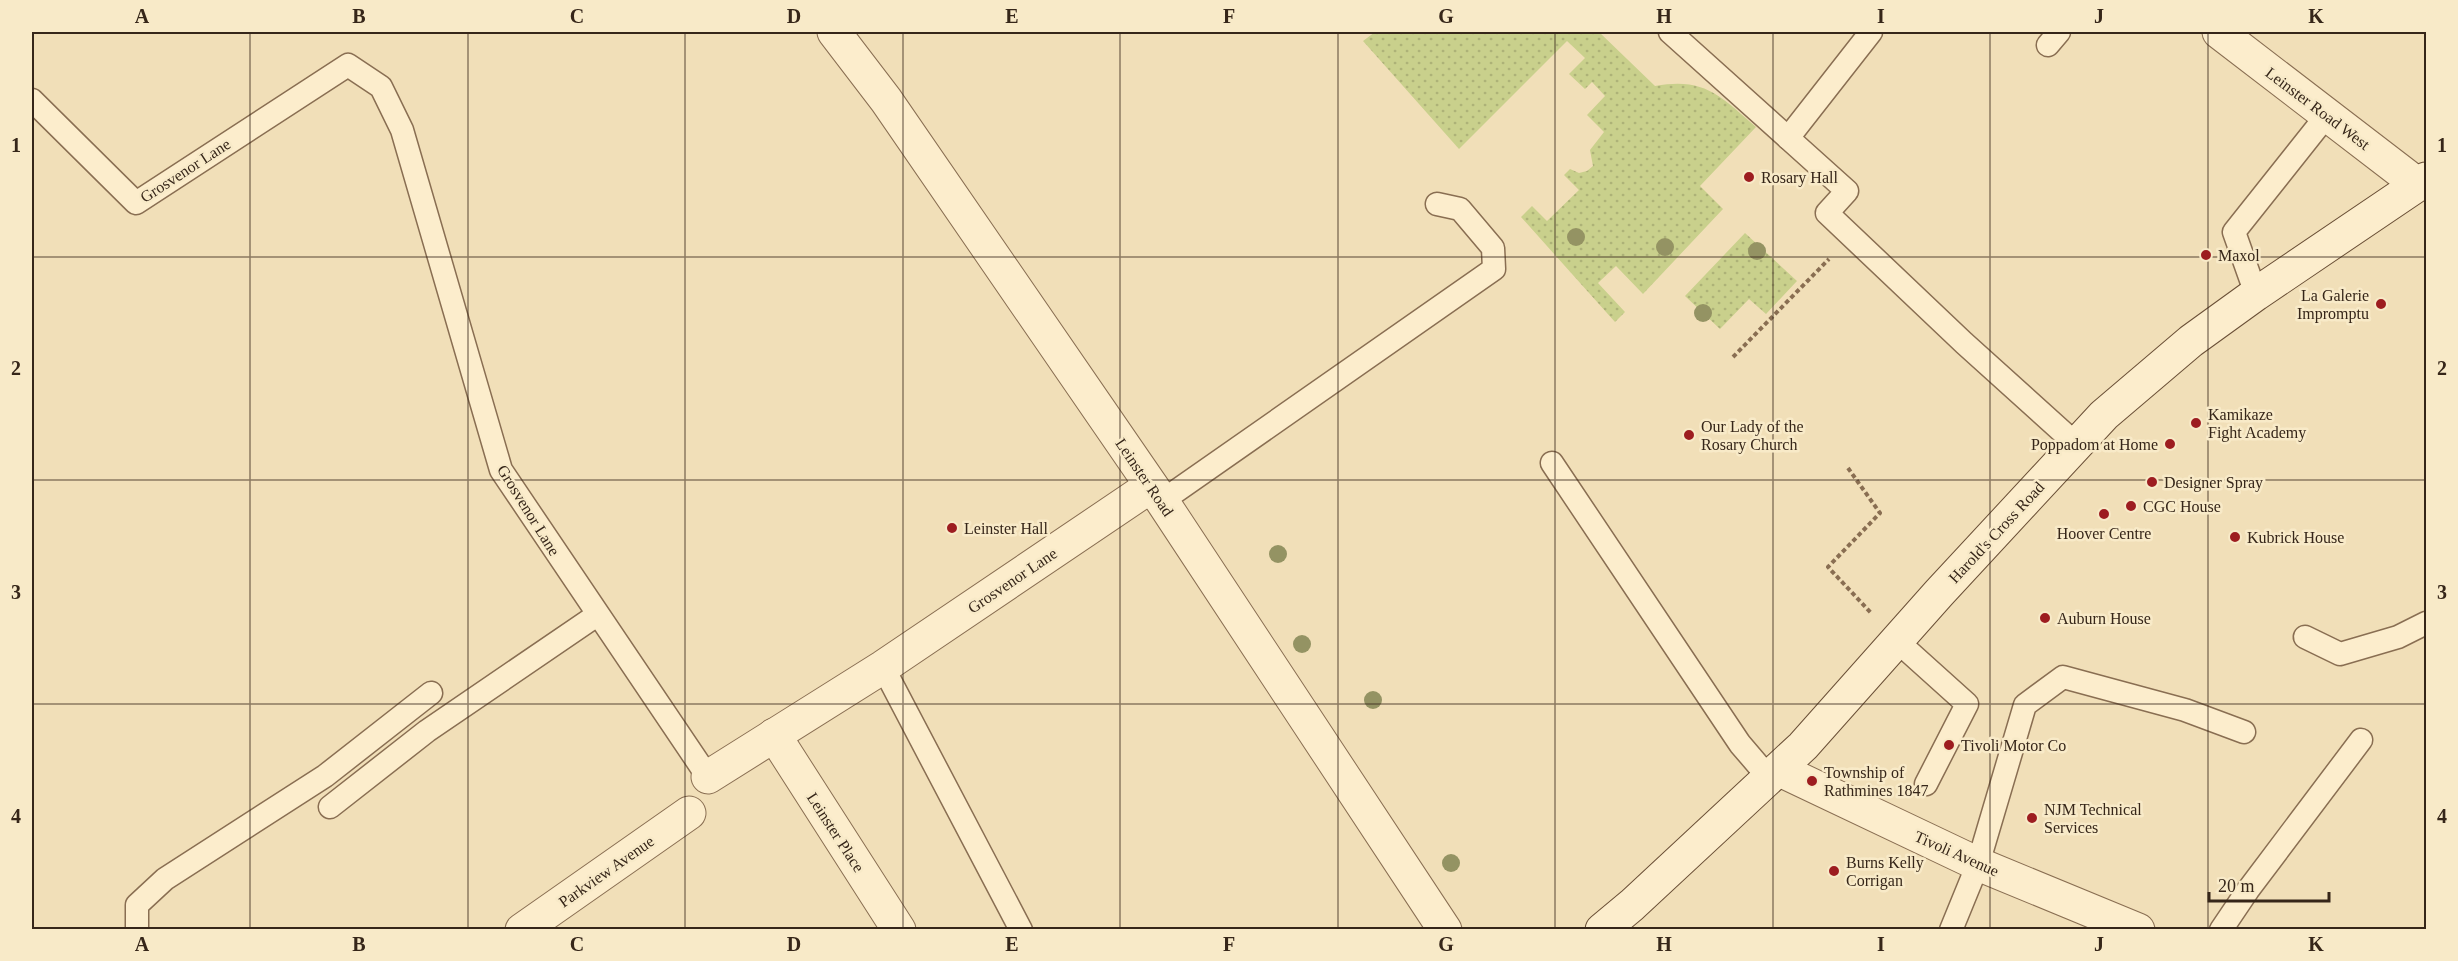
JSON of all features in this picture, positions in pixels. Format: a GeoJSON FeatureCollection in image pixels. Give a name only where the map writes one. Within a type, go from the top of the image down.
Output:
{"type":"FeatureCollection","features":[{"type":"Feature","properties":{"kind":"street","name":"Leinster Road"},"geometry":{"type":"LineString","coordinates":[[834,32],[886,100],[1157,493],[1445,930]]}},
{"type":"Feature","properties":{"kind":"street","name":"Leinster Road West"},"geometry":{"type":"LineString","coordinates":[[2219,32],[2327,115],[2422,181]]}},
{"type":"Feature","properties":{"kind":"street","name":"Harold's Cross Road"},"geometry":{"type":"LineString","coordinates":[[1602,930],[1775,775],[2104,415],[2191,341],[2422,181]]}},
{"type":"Feature","properties":{"kind":"street","name":"Grosvenor Lane"},"geometry":{"type":"LineString","coordinates":[[708,777],[1157,493]]}},
{"type":"Feature","properties":{"kind":"street","name":"Leinster Place"},"geometry":{"type":"LineString","coordinates":[[774,735],[899,930]]}},
{"type":"Feature","properties":{"kind":"street","name":"Tivoli Avenue"},"geometry":{"type":"LineString","coordinates":[[1775,775],[1978,864],[2138,930]]}},
{"type":"Feature","properties":{"kind":"street","name":"Parkview Avenue"},"geometry":{"type":"LineString","coordinates":[[522,930],[689,813]]}},
{"type":"Feature","properties":{"kind":"lane"},"geometry":{"type":"LineString","coordinates":[[1670,32],[1847,191],[1827,213],[2076,445]]}},
{"type":"Feature","properties":{"kind":"lane"},"geometry":{"type":"LineString","coordinates":[[1788,138],[1871,32]]}},
{"type":"Feature","properties":{"kind":"lane","name":"Grosvenor Lane"},"geometry":{"type":"LineString","coordinates":[[32,100],[136,203],[348,65],[381,87],[402,130],[501,470],[708,777]]}},
{"type":"Feature","properties":{"kind":"lane"},"geometry":{"type":"LineString","coordinates":[[2256,294],[2234,232],[2327,115]]}},
{"type":"Feature","properties":{"kind":"lane"},"geometry":{"type":"LineString","coordinates":[[1157,493],[1494,269],[1493,248],[1460,209],[1437,204]]}},
{"type":"Feature","properties":{"kind":"lane"},"geometry":{"type":"LineString","coordinates":[[1552,463],[1740,744],[1775,775]]}},
{"type":"Feature","properties":{"kind":"lane"},"geometry":{"type":"LineString","coordinates":[[330,807],[427,731],[597,615]]}},
{"type":"Feature","properties":{"kind":"lane"},"geometry":{"type":"LineString","coordinates":[[2305,637],[2340,654],[2398,637],[2427,623]]}},
{"type":"Feature","properties":{"kind":"lane"},"geometry":{"type":"LineString","coordinates":[[1898,641],[1967,704],[1926,784]]}},
{"type":"Feature","properties":{"kind":"lane"},"geometry":{"type":"LineString","coordinates":[[883,668],[1021,930]]}},
{"type":"Feature","properties":{"kind":"lane"},"geometry":{"type":"LineString","coordinates":[[1951,930],[1978,864],[2025,705],[2064,677],[2185,710],[2244,732]]}},
{"type":"Feature","properties":{"kind":"lane"},"geometry":{"type":"LineString","coordinates":[[137,930],[137,905],[165,879],[325,776],[431,693]]}},
{"type":"Feature","properties":{"kind":"lane"},"geometry":{"type":"LineString","coordinates":[[2221,930],[2248,890],[2361,740]]}},
{"type":"Feature","properties":{"kind":"path"},"geometry":{"type":"LineString","coordinates":[[1733,357],[1852,236]]}},
{"type":"Feature","properties":{"kind":"path"},"geometry":{"type":"LineString","coordinates":[[1848,468],[1880,513],[1828,567],[1898,641]]}},
{"type":"Feature","properties":{"kind":"green space"},"geometry":{"type":"Polygon","coordinates":[[[1375,32],[1599,32],[1655,86],[1687,84],[1699,87],[1721,98],[1756,127],[1700,186],[1723,209],[1643,294],[1616,266],[1598,283],[1625,312],[1615,322],[1521,217],[1532,206],[1547,221],[1579,190],[1564,175],[1570,169],[1579,173],[1593,166],[1590,150],[1604,132],[1587,115],[1605,96],[1592,82],[1585,89],[1569,74],[1585,58],[1567,41],[1459,149],[1363,41],[1375,32]]]}},
{"type":"Feature","properties":{"kind":"green space"},"geometry":{"type":"Polygon","coordinates":[[[1745,233],[1797,281],[1766,314],[1749,299],[1720,329],[1685,296],[1745,233]]]}},
{"type":"Feature","properties":{"kind":"place","name":"Rosary Hall"},"geometry":{"type":"Point","coordinates":[1749,177]}},
{"type":"Feature","properties":{"kind":"place","name":"Maxol"},"geometry":{"type":"Point","coordinates":[2206,255]}},
{"type":"Feature","properties":{"kind":"place","name":"La Galerie Impromptu"},"geometry":{"type":"Point","coordinates":[2381,304]}},
{"type":"Feature","properties":{"kind":"place","name":"Kamikaze Fight Academy"},"geometry":{"type":"Point","coordinates":[2196,423]}},
{"type":"Feature","properties":{"kind":"place","name":"Our Lady of the Rosary Church"},"geometry":{"type":"Point","coordinates":[1689,435]}},
{"type":"Feature","properties":{"kind":"place","name":"Poppadom at Home"},"geometry":{"type":"Point","coordinates":[2170,444]}},
{"type":"Feature","properties":{"kind":"place","name":"Designer Spray"},"geometry":{"type":"Point","coordinates":[2152,482]}},
{"type":"Feature","properties":{"kind":"place","name":"CGC House"},"geometry":{"type":"Point","coordinates":[2131,506]}},
{"type":"Feature","properties":{"kind":"place","name":"Hoover Centre"},"geometry":{"type":"Point","coordinates":[2104,514]}},
{"type":"Feature","properties":{"kind":"place","name":"Leinster Hall"},"geometry":{"type":"Point","coordinates":[952,528]}},
{"type":"Feature","properties":{"kind":"place","name":"Kubrick House"},"geometry":{"type":"Point","coordinates":[2235,537]}},
{"type":"Feature","properties":{"kind":"place","name":"Auburn House"},"geometry":{"type":"Point","coordinates":[2045,618]}},
{"type":"Feature","properties":{"kind":"place","name":"Tivoli Motor Co"},"geometry":{"type":"Point","coordinates":[1949,745]}},
{"type":"Feature","properties":{"kind":"place","name":"Township of Rathmines 1847"},"geometry":{"type":"Point","coordinates":[1812,781]}},
{"type":"Feature","properties":{"kind":"place","name":"NJM Technical Services"},"geometry":{"type":"Point","coordinates":[2032,818]}},
{"type":"Feature","properties":{"kind":"place","name":"Burns Kelly Corrigan"},"geometry":{"type":"Point","coordinates":[1834,871]}}]}
